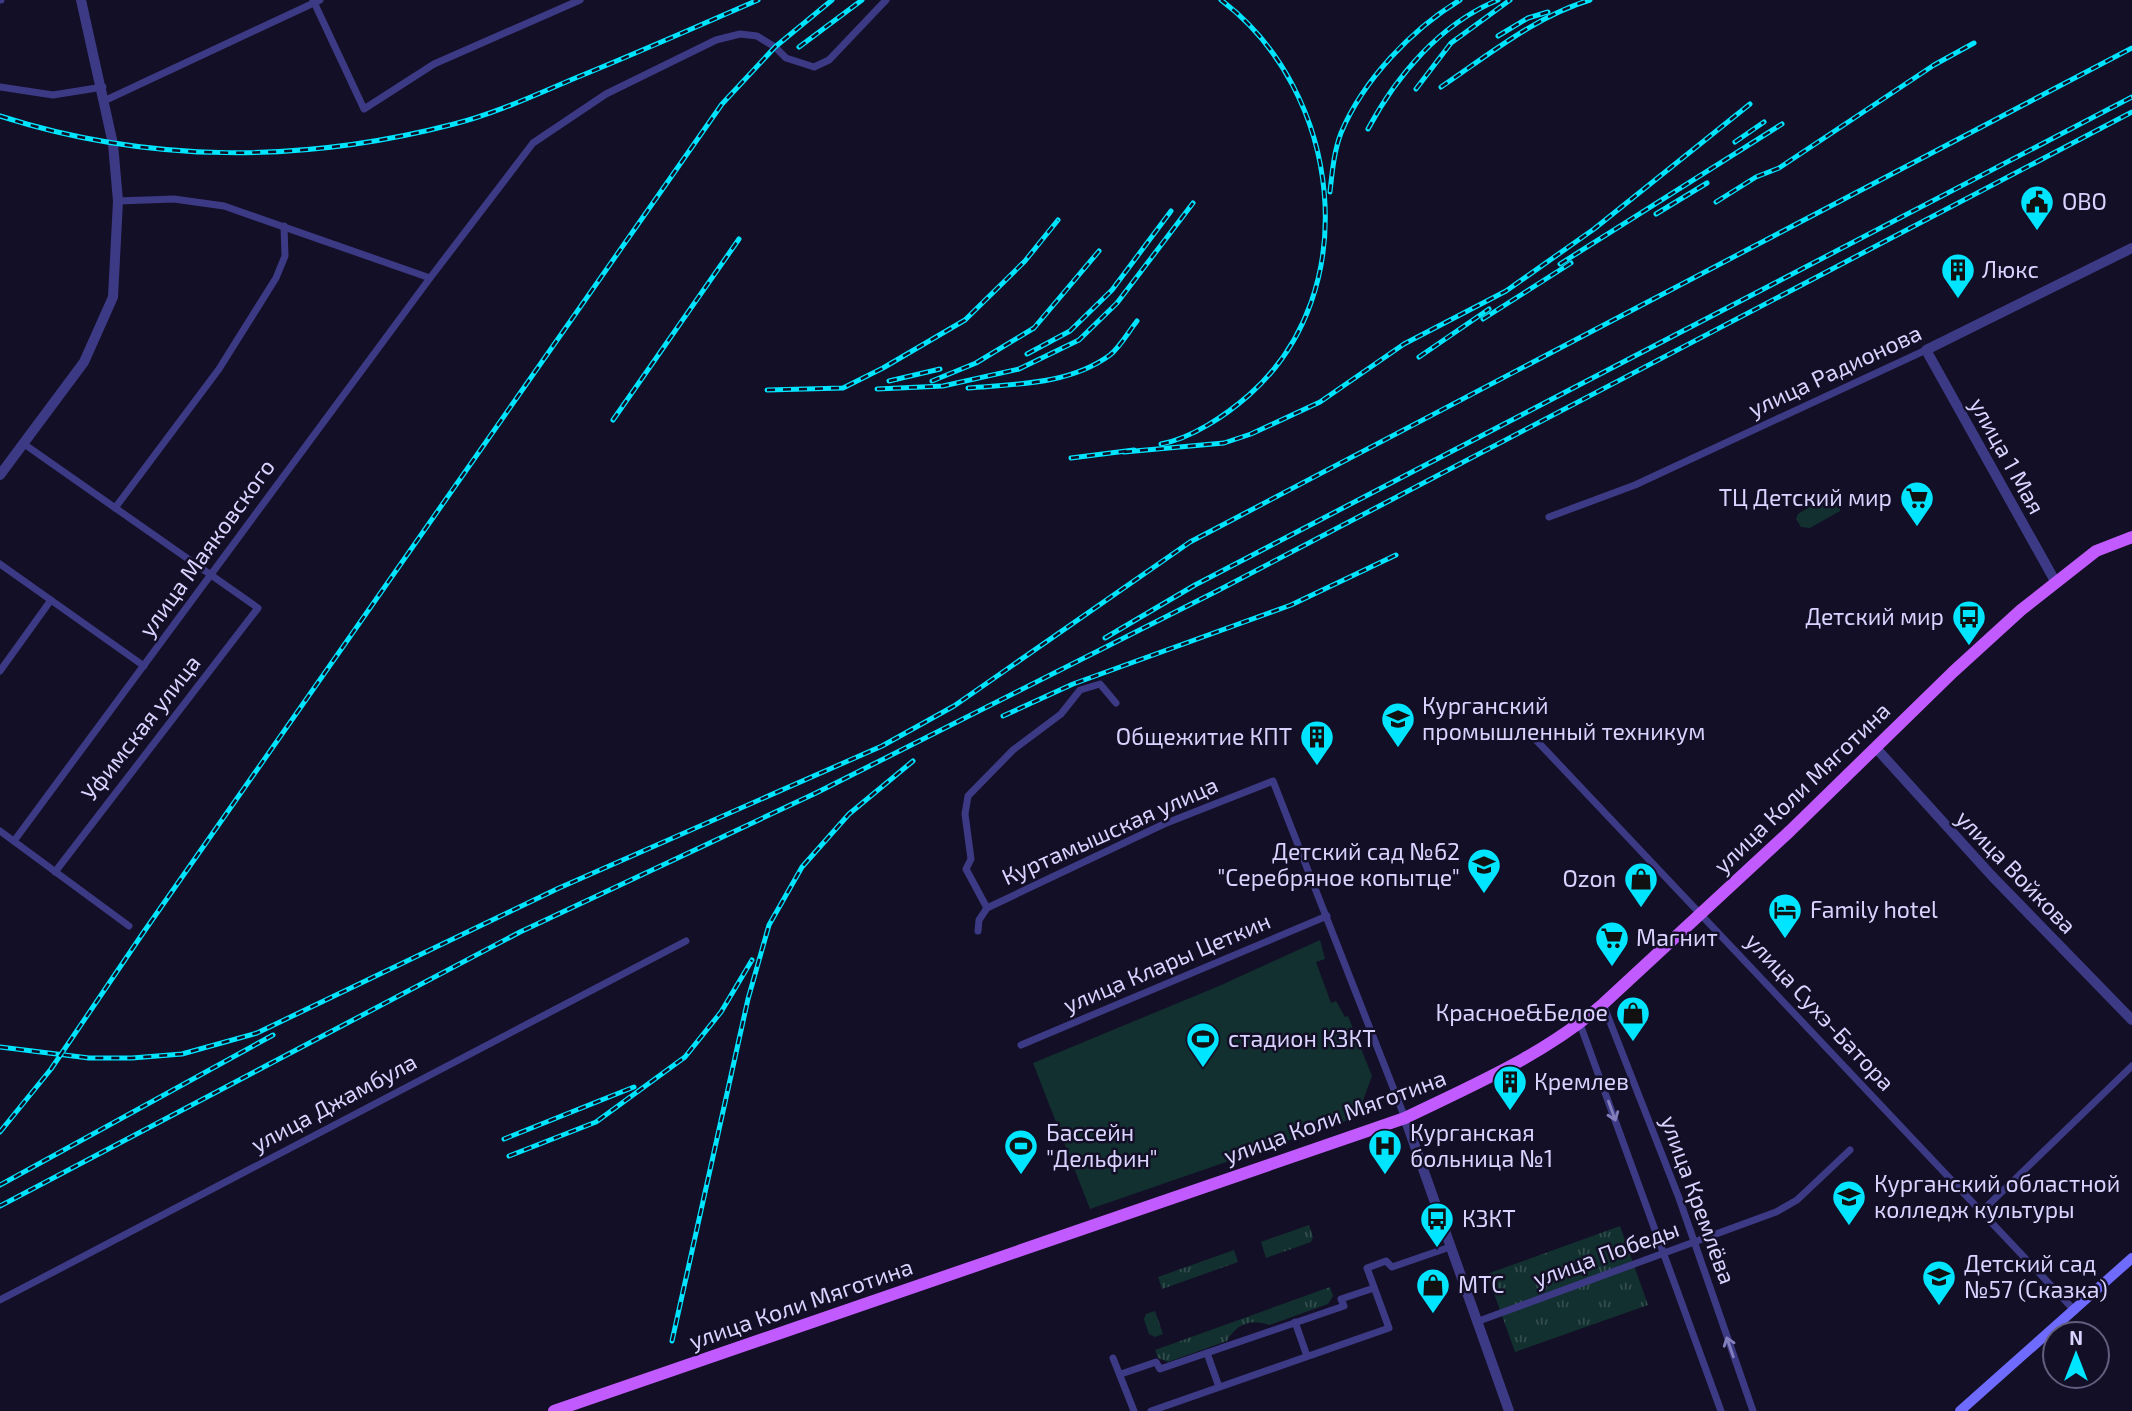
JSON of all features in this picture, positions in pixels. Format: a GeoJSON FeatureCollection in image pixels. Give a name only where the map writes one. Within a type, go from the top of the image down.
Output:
{"type":"FeatureCollection","features":[{"type":"Feature","properties":{"kind":"main road","name":"улица Коли Мяготина"},"geometry":{"type":"LineString","coordinates":[[554,1411],[1405,1118],[1454,1097],[1523,1060],[1580,1024],[1603,1004],[1876,748],[1952,672],[2055,581],[2096,551],[2132,537]]}},
{"type":"Feature","properties":{"kind":"main road"},"geometry":{"type":"LineString","coordinates":[[1961,1411],[2132,1258]]}},
{"type":"Feature","properties":{"kind":"street"},"geometry":{"type":"LineString","coordinates":[[0,475],[84,362],[113,297],[118,201],[106,100],[81,0]]}},
{"type":"Feature","properties":{"kind":"street"},"geometry":{"type":"LineString","coordinates":[[106,100],[316,1],[364,108],[434,64],[580,0]]}},
{"type":"Feature","properties":{"kind":"street","name":"улица Маяковского"},"geometry":{"type":"LineString","coordinates":[[14,841],[430,278],[533,143],[606,94],[716,40],[740,34],[757,36],[775,47],[786,58],[814,67],[829,60],[886,0]]}},
{"type":"Feature","properties":{"kind":"street"},"geometry":{"type":"LineString","coordinates":[[0,87],[53,96],[103,87]]}},
{"type":"Feature","properties":{"kind":"street"},"geometry":{"type":"LineString","coordinates":[[118,201],[174,200],[224,206],[430,278]]}},
{"type":"Feature","properties":{"kind":"street"},"geometry":{"type":"LineString","coordinates":[[115,508],[219,369],[276,278],[285,256],[284,226]]}},
{"type":"Feature","properties":{"kind":"street","name":"улица Радионова"},"geometry":{"type":"LineString","coordinates":[[1549,517],[1635,485],[1926,350],[2132,248]]}},
{"type":"Feature","properties":{"kind":"street","name":"улица 1 Мая"},"geometry":{"type":"LineString","coordinates":[[1926,350],[2055,581]]}},
{"type":"Feature","properties":{"kind":"street"},"geometry":{"type":"LineString","coordinates":[[24,444],[211,575]]}},
{"type":"Feature","properties":{"kind":"street"},"geometry":{"type":"LineString","coordinates":[[0,564],[144,666]]}},
{"type":"Feature","properties":{"kind":"street","name":"Уфимская улица"},"geometry":{"type":"LineString","coordinates":[[55,872],[258,608],[211,575]]}},
{"type":"Feature","properties":{"kind":"street"},"geometry":{"type":"LineString","coordinates":[[0,671],[51,600]]}},
{"type":"Feature","properties":{"kind":"street"},"geometry":{"type":"LineString","coordinates":[[987,908],[966,869],[971,859],[965,814],[968,796],[1013,750],[1061,713],[1080,690],[1100,684],[1116,703]]}},
{"type":"Feature","properties":{"kind":"street","name":"улица Сухэ-Батора"},"geometry":{"type":"LineString","coordinates":[[1537,741],[2075,1311]]}},
{"type":"Feature","properties":{"kind":"street","name":"улица Войкова"},"geometry":{"type":"LineString","coordinates":[[1876,748],[1991,875],[2132,1020]]}},
{"type":"Feature","properties":{"kind":"street","name":"Куртамышская улица"},"geometry":{"type":"LineString","coordinates":[[978,931],[979,920],[987,908],[1164,824],[1273,781],[1327,916]]}},
{"type":"Feature","properties":{"kind":"street"},"geometry":{"type":"LineString","coordinates":[[0,831],[129,926]]}},
{"type":"Feature","properties":{"kind":"street"},"geometry":{"type":"LineString","coordinates":[[1327,916],[1405,1118],[1509,1411]]}},
{"type":"Feature","properties":{"kind":"street","name":"улица Клары Цеткин"},"geometry":{"type":"LineString","coordinates":[[1021,1045],[1327,916]]}},
{"type":"Feature","properties":{"kind":"street","name":"улица Джамбула"},"geometry":{"type":"LineString","coordinates":[[0,1300],[686,941]]}},
{"type":"Feature","properties":{"kind":"street","name":"улица Кремлёва"},"geometry":{"type":"LineString","coordinates":[[1603,1004],[1694,1242],[1753,1411]]}},
{"type":"Feature","properties":{"kind":"street"},"geometry":{"type":"LineString","coordinates":[[1580,1024],[1721,1411]]}},
{"type":"Feature","properties":{"kind":"street"},"geometry":{"type":"LineString","coordinates":[[1981,1212],[2132,1066]]}},
{"type":"Feature","properties":{"kind":"street","name":"улица Победы"},"geometry":{"type":"LineString","coordinates":[[1476,1322],[1776,1212],[1797,1200],[1850,1150]]}},
{"type":"Feature","properties":{"kind":"street"},"geometry":{"type":"LineString","coordinates":[[1152,1411],[1389,1328],[1367,1268],[1386,1262],[1392,1267],[1450,1247]]}},
{"type":"Feature","properties":{"kind":"street"},"geometry":{"type":"LineString","coordinates":[[1121,1374],[1156,1362],[1160,1369],[1344,1306],[1341,1299],[1374,1288]]}},
{"type":"Feature","properties":{"kind":"street"},"geometry":{"type":"LineString","coordinates":[[1295,1322],[1307,1356]]}},
{"type":"Feature","properties":{"kind":"street"},"geometry":{"type":"LineString","coordinates":[[1207,1353],[1219,1387]]}},
{"type":"Feature","properties":{"kind":"street"},"geometry":{"type":"LineString","coordinates":[[1113,1358],[1134,1411]]}},
{"type":"Feature","properties":{"kind":"green space"},"geometry":{"type":"Polygon","coordinates":[[[1830,494],[1840,497],[1840,511],[1810,528],[1801,527],[1796,519],[1798,514],[1830,494]]]}},
{"type":"Feature","properties":{"kind":"green space","name":"стадион КЗКТ"},"geometry":{"type":"Polygon","coordinates":[[[1320,940],[1325,959],[1316,962],[1331,1003],[1336,1001],[1345,1017],[1348,1016],[1372,1076],[1357,1117],[1090,1209],[1033,1063],[1219,986],[1320,940]]]}},
{"type":"Feature","properties":{"kind":"green space"},"geometry":{"type":"Polygon","coordinates":[[[1309,1225],[1313,1237],[1311,1242],[1266,1258],[1261,1242],[1309,1225]]]}},
{"type":"Feature","properties":{"kind":"green space"},"geometry":{"type":"Polygon","coordinates":[[[1620,1226],[1648,1305],[1515,1352],[1487,1274],[1620,1226]]]}},
{"type":"Feature","properties":{"kind":"green space"},"geometry":{"type":"Polygon","coordinates":[[[1234,1250],[1238,1262],[1162,1289],[1158,1277],[1234,1250]]]}},
{"type":"Feature","properties":{"kind":"green space"},"geometry":{"type":"Polygon","coordinates":[[[1330,1287],[1333,1296],[1328,1304],[1269,1325],[1256,1322],[1245,1324],[1235,1330],[1227,1341],[1168,1362],[1158,1358],[1155,1350],[1330,1287]]]}},
{"type":"Feature","properties":{"kind":"green space"},"geometry":{"type":"Polygon","coordinates":[[[1155,1311],[1163,1334],[1155,1337],[1149,1334],[1144,1319],[1146,1314],[1155,1311]]]}},
{"type":"Feature","properties":{"kind":"railway"},"geometry":{"type":"LineString","coordinates":[[0,116],[56,132],[170,150],[227,153],[341,146],[398,137],[484,115],[758,0]]}},
{"type":"Feature","properties":{"kind":"railway"},"geometry":{"type":"LineString","coordinates":[[0,1132],[51,1069],[143,933],[722,104],[775,47],[832,0]]}},
{"type":"Feature","properties":{"kind":"railway"},"geometry":{"type":"LineString","coordinates":[[799,47],[862,0]]}},
{"type":"Feature","properties":{"kind":"railway"},"geometry":{"type":"LineString","coordinates":[[1161,444],[1196,431],[1229,411],[1249,395],[1286,352],[1311,303],[1323,249],[1324,193],[1314,138],[1293,86],[1262,39],[1221,0]]}},
{"type":"Feature","properties":{"kind":"railway"},"geometry":{"type":"LineString","coordinates":[[1330,192],[1341,133],[1362,94],[1407,41],[1460,0]]}},
{"type":"Feature","properties":{"kind":"railway"},"geometry":{"type":"LineString","coordinates":[[1368,129],[1392,89],[1422,53],[1457,23],[1498,0]]}},
{"type":"Feature","properties":{"kind":"railway"},"geometry":{"type":"LineString","coordinates":[[1416,89],[1451,43],[1510,0]]}},
{"type":"Feature","properties":{"kind":"railway"},"geometry":{"type":"LineString","coordinates":[[1441,87],[1531,26],[1590,0]]}},
{"type":"Feature","properties":{"kind":"railway"},"geometry":{"type":"LineString","coordinates":[[1498,36],[1528,18],[1548,12]]}},
{"type":"Feature","properties":{"kind":"railway"},"geometry":{"type":"LineString","coordinates":[[1716,202],[1756,177],[1779,168],[1934,65],[1974,43]]}},
{"type":"Feature","properties":{"kind":"railway"},"geometry":{"type":"LineString","coordinates":[[0,1047],[89,1058],[132,1058],[182,1054],[257,1033],[559,888],[882,746],[954,706],[1190,542],[2132,48]]}},
{"type":"Feature","properties":{"kind":"railway"},"geometry":{"type":"LineString","coordinates":[[1105,638],[1195,585],[2132,97]]}},
{"type":"Feature","properties":{"kind":"railway"},"geometry":{"type":"LineString","coordinates":[[1124,452],[1224,443],[1251,434],[1320,402],[1404,344],[1506,291],[1594,229],[1750,104]]}},
{"type":"Feature","properties":{"kind":"railway"},"geometry":{"type":"LineString","coordinates":[[0,1206],[520,932],[816,793],[1217,591],[2132,112]]}},
{"type":"Feature","properties":{"kind":"railway"},"geometry":{"type":"LineString","coordinates":[[1735,142],[1764,122]]}},
{"type":"Feature","properties":{"kind":"railway"},"geometry":{"type":"LineString","coordinates":[[1560,264],[1782,124]]}},
{"type":"Feature","properties":{"kind":"railway"},"geometry":{"type":"LineString","coordinates":[[1656,214],[1707,183]]}},
{"type":"Feature","properties":{"kind":"railway"},"geometry":{"type":"LineString","coordinates":[[877,389],[943,386],[1019,369],[1079,340],[1117,303],[1193,203]]}},
{"type":"Feature","properties":{"kind":"railway"},"geometry":{"type":"LineString","coordinates":[[1027,354],[1070,331],[1112,290],[1171,211]]}},
{"type":"Feature","properties":{"kind":"railway"},"geometry":{"type":"LineString","coordinates":[[767,390],[843,388],[883,368],[965,320],[1025,261],[1058,220]]}},
{"type":"Feature","properties":{"kind":"railway"},"geometry":{"type":"LineString","coordinates":[[613,420],[739,239]]}},
{"type":"Feature","properties":{"kind":"railway"},"geometry":{"type":"LineString","coordinates":[[932,381],[976,363],[1034,328],[1099,251]]}},
{"type":"Feature","properties":{"kind":"railway"},"geometry":{"type":"LineString","coordinates":[[1483,319],[1571,263]]}},
{"type":"Feature","properties":{"kind":"railway"},"geometry":{"type":"LineString","coordinates":[[1419,357],[1489,309]]}},
{"type":"Feature","properties":{"kind":"railway"},"geometry":{"type":"LineString","coordinates":[[968,388],[1023,384],[1077,372],[1110,355],[1137,321]]}},
{"type":"Feature","properties":{"kind":"railway"},"geometry":{"type":"LineString","coordinates":[[889,381],[940,369]]}},
{"type":"Feature","properties":{"kind":"railway"},"geometry":{"type":"LineString","coordinates":[[1071,458],[1134,450]]}},
{"type":"Feature","properties":{"kind":"railway"},"geometry":{"type":"LineString","coordinates":[[1003,716],[1073,684],[1291,605],[1396,555]]}},
{"type":"Feature","properties":{"kind":"railway"},"geometry":{"type":"LineString","coordinates":[[672,1341],[748,999],[769,925],[802,867],[849,814],[913,761]]}},
{"type":"Feature","properties":{"kind":"railway"},"geometry":{"type":"LineString","coordinates":[[509,1156],[596,1122],[685,1057],[721,1012],[752,960]]}},
{"type":"Feature","properties":{"kind":"railway"},"geometry":{"type":"LineString","coordinates":[[0,1185],[273,1035]]}},
{"type":"Feature","properties":{"kind":"railway"},"geometry":{"type":"LineString","coordinates":[[504,1139],[634,1087]]}},
{"type":"Feature","properties":{"kind":"place","name":"OBO"},"geometry":{"type":"Point","coordinates":[2037,232]}},
{"type":"Feature","properties":{"kind":"place","name":"Люкс"},"geometry":{"type":"Point","coordinates":[1958,300]}},
{"type":"Feature","properties":{"kind":"place","name":"ТЦ Детский мир"},"geometry":{"type":"Point","coordinates":[1917,528]}},
{"type":"Feature","properties":{"kind":"place","name":"Детский мир"},"geometry":{"type":"Point","coordinates":[1969,647]}},
{"type":"Feature","properties":{"kind":"place","name":"Курганский промышленный техникум"},"geometry":{"type":"Point","coordinates":[1398,749]}},
{"type":"Feature","properties":{"kind":"place","name":"Общежитие КПТ"},"geometry":{"type":"Point","coordinates":[1317,767]}},
{"type":"Feature","properties":{"kind":"place","name":"Детский сад №62 \"Серебряное копытце\""},"geometry":{"type":"Point","coordinates":[1484,895]}},
{"type":"Feature","properties":{"kind":"place","name":"Ozon"},"geometry":{"type":"Point","coordinates":[1641,909]}},
{"type":"Feature","properties":{"kind":"place","name":"Family hotel"},"geometry":{"type":"Point","coordinates":[1785,940]}},
{"type":"Feature","properties":{"kind":"place","name":"Магнит"},"geometry":{"type":"Point","coordinates":[1612,968]}},
{"type":"Feature","properties":{"kind":"place","name":"Красное&Белое"},"geometry":{"type":"Point","coordinates":[1633,1043]}},
{"type":"Feature","properties":{"kind":"place","name":"стадион КЗКТ"},"geometry":{"type":"Point","coordinates":[1203,1069]}},
{"type":"Feature","properties":{"kind":"place","name":"Кремлев"},"geometry":{"type":"Point","coordinates":[1510,1112]}},
{"type":"Feature","properties":{"kind":"place","name":"Бассейн \"Дельфин\""},"geometry":{"type":"Point","coordinates":[1021,1176]}},
{"type":"Feature","properties":{"kind":"place","name":"Курганская больница №1"},"geometry":{"type":"Point","coordinates":[1385,1176]}},
{"type":"Feature","properties":{"kind":"place","name":"Курганский областной колледж культуры"},"geometry":{"type":"Point","coordinates":[1849,1227]}},
{"type":"Feature","properties":{"kind":"place","name":"КЗКТ"},"geometry":{"type":"Point","coordinates":[1437,1249]}},
{"type":"Feature","properties":{"kind":"place","name":"Детский сад №57 (Сказка)"},"geometry":{"type":"Point","coordinates":[1939,1307]}},
{"type":"Feature","properties":{"kind":"place","name":"МТС"},"geometry":{"type":"Point","coordinates":[1433,1315]}}]}
